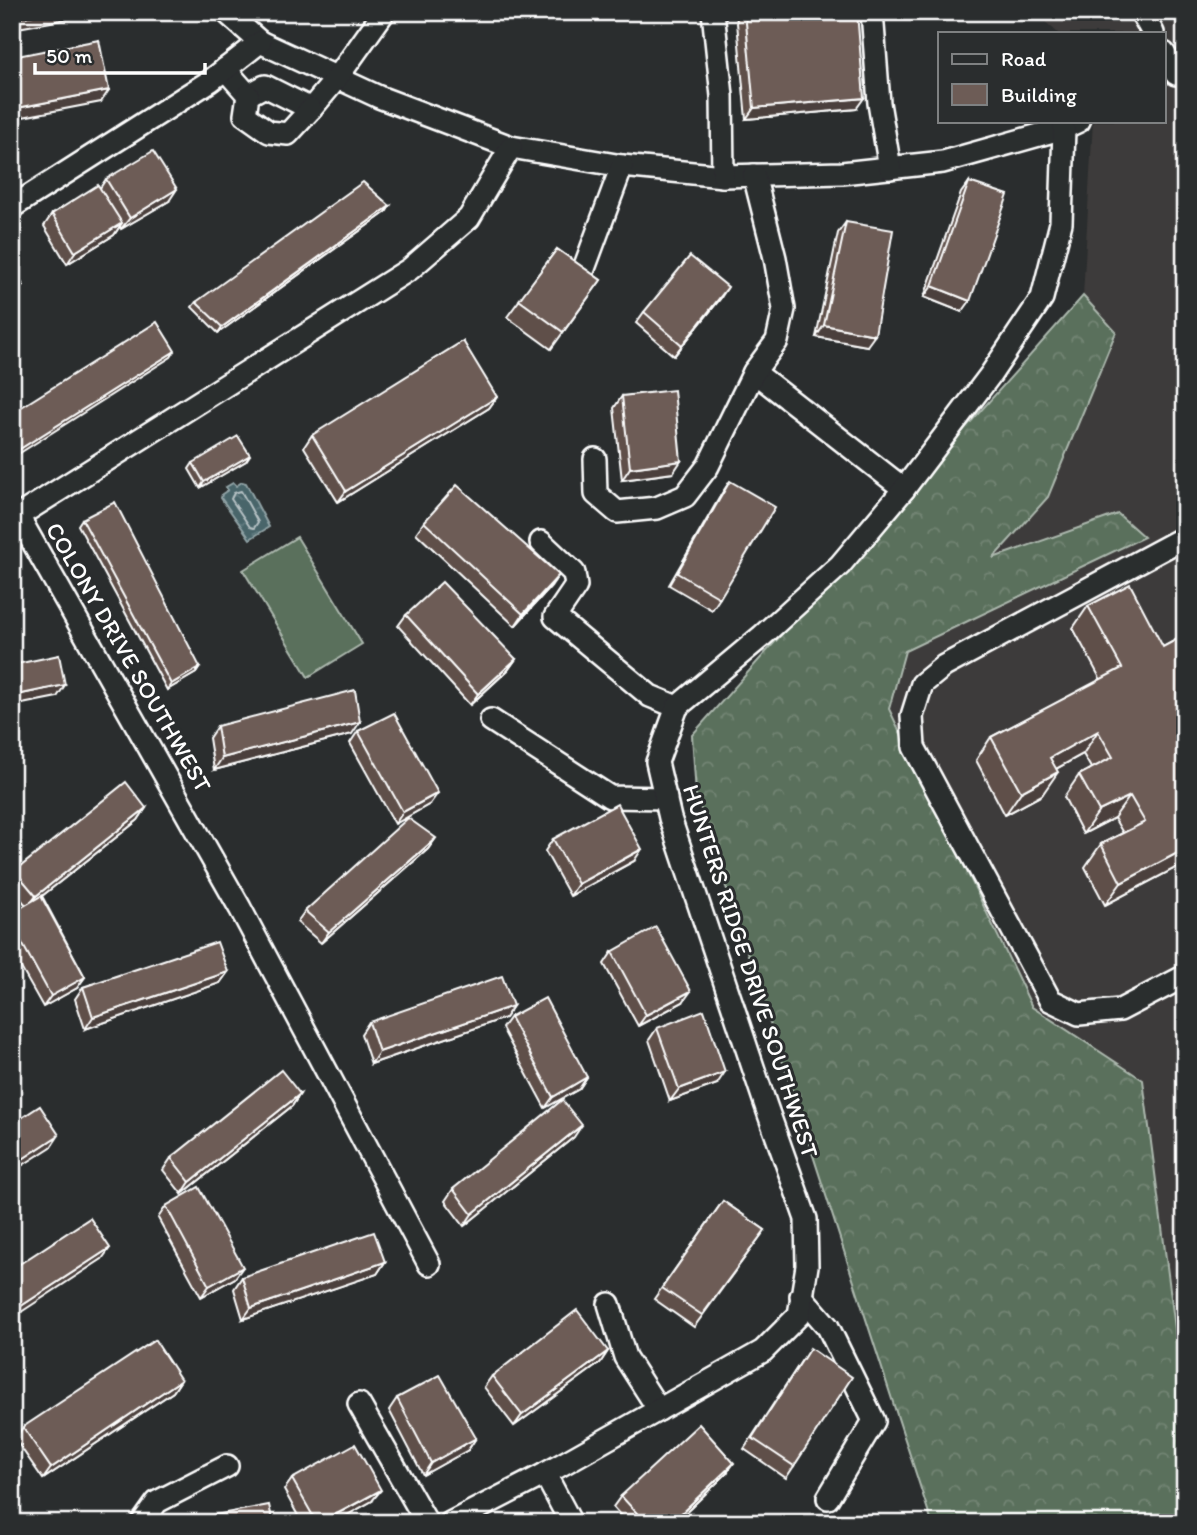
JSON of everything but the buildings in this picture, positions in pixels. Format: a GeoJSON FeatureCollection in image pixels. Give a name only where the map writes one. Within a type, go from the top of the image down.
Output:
{"type":"FeatureCollection","features":[{"type":"Feature","properties":{"kind":"street"},"geometry":{"type":"LineString","coordinates":[[226,12],[260,42],[379,97],[511,147],[622,166],[723,176],[842,173],[943,162],[1071,124],[1061,223],[1042,298],[991,374],[904,489],[840,565],[762,636],[677,707],[650,696],[555,617],[576,586],[574,573],[541,542]]}},
{"type":"Feature","properties":{"kind":"street"},"geometry":{"type":"LineString","coordinates":[[248,95],[245,115],[269,132],[288,134],[337,78],[384,12]]}},
{"type":"Feature","properties":{"kind":"street"},"geometry":{"type":"LineString","coordinates":[[713,12],[722,96],[723,176]]}},
{"type":"Feature","properties":{"kind":"street"},"geometry":{"type":"LineString","coordinates":[[872,12],[879,103],[890,168]]}},
{"type":"Feature","properties":{"kind":"street"},"geometry":{"type":"LineString","coordinates":[[12,207],[210,81],[260,42]]}},
{"type":"Feature","properties":{"kind":"street"},"geometry":{"type":"LineString","coordinates":[[1166,57],[1175,75]]}},
{"type":"Feature","properties":{"kind":"street"},"geometry":{"type":"LineString","coordinates":[[225,69],[248,95]]}},
{"type":"Feature","properties":{"kind":"street"},"geometry":{"type":"LineString","coordinates":[[248,95],[265,86],[311,109]]}},
{"type":"Feature","properties":{"kind":"street","name":"COLONY DRIVE SOUTHWEST"},"geometry":{"type":"LineString","coordinates":[[429,1264],[240,908],[18,516],[410,270],[469,218],[511,147]]}},
{"type":"Feature","properties":{"kind":"street"},"geometry":{"type":"LineString","coordinates":[[582,274],[622,166]]}},
{"type":"Feature","properties":{"kind":"street"},"geometry":{"type":"LineString","coordinates":[[595,459],[596,494],[617,512],[657,508],[685,496],[708,466],[754,372],[777,341],[784,309],[775,258],[754,175]]}},
{"type":"Feature","properties":{"kind":"street"},"geometry":{"type":"LineString","coordinates":[[754,372],[904,489]]}},
{"type":"Feature","properties":{"kind":"street"},"geometry":{"type":"LineString","coordinates":[[1185,537],[944,666],[922,684],[912,716],[914,747],[1050,1000],[1079,1014],[1120,1010],[1185,976]]}},
{"type":"Feature","properties":{"kind":"street","name":"HUNTERS RIDGE DRIVE SOUTHWEST"},"geometry":{"type":"LineString","coordinates":[[450,1523],[545,1474],[763,1351],[799,1315],[807,1266],[806,1219],[670,818],[657,762],[677,707]]}},
{"type":"Feature","properties":{"kind":"street"},"geometry":{"type":"LineString","coordinates":[[491,720],[610,797],[666,798]]}},
{"type":"Feature","properties":{"kind":"street"},"geometry":{"type":"LineString","coordinates":[[802,1296],[828,1327],[874,1421],[828,1498]]}},
{"type":"Feature","properties":{"kind":"street"},"geometry":{"type":"LineString","coordinates":[[609,1304],[625,1357],[659,1410]]}},
{"type":"Feature","properties":{"kind":"street"},"geometry":{"type":"LineString","coordinates":[[359,1404],[427,1523]]}},
{"type":"Feature","properties":{"kind":"street"},"geometry":{"type":"LineString","coordinates":[[142,1523],[158,1502],[227,1466]]}},
{"type":"Feature","properties":{"kind":"street"},"geometry":{"type":"LineString","coordinates":[[545,1474],[571,1523]]}},
{"type":"Feature","properties":{"kind":"shaded area"},"geometry":{"type":"Polygon","coordinates":[[[1034,12],[1185,12],[1185,1406],[1143,1080],[1032,1007],[889,709],[905,651],[1144,537],[1117,514],[992,559],[1048,497],[1116,332],[1083,296],[1093,122],[1166,122],[1166,32],[1057,32],[1034,12]]]}},
{"type":"Feature","properties":{"kind":"green space"},"geometry":{"type":"Polygon","coordinates":[[[1083,296],[1116,332],[1048,497],[993,558],[1118,514],[1144,537],[905,651],[889,709],[1032,1007],[1143,1080],[1185,1406],[1185,1523],[932,1523],[696,794],[692,735],[1083,296]]]}},
{"type":"Feature","properties":{"kind":"green space"},"geometry":{"type":"Polygon","coordinates":[[[297,537],[362,644],[308,677],[243,570],[297,537]]]}},
{"type":"Feature","properties":{"kind":"water"},"geometry":{"type":"Polygon","coordinates":[[[246,483],[269,527],[250,539],[221,498],[228,490],[226,487],[246,483]]]}}]}
